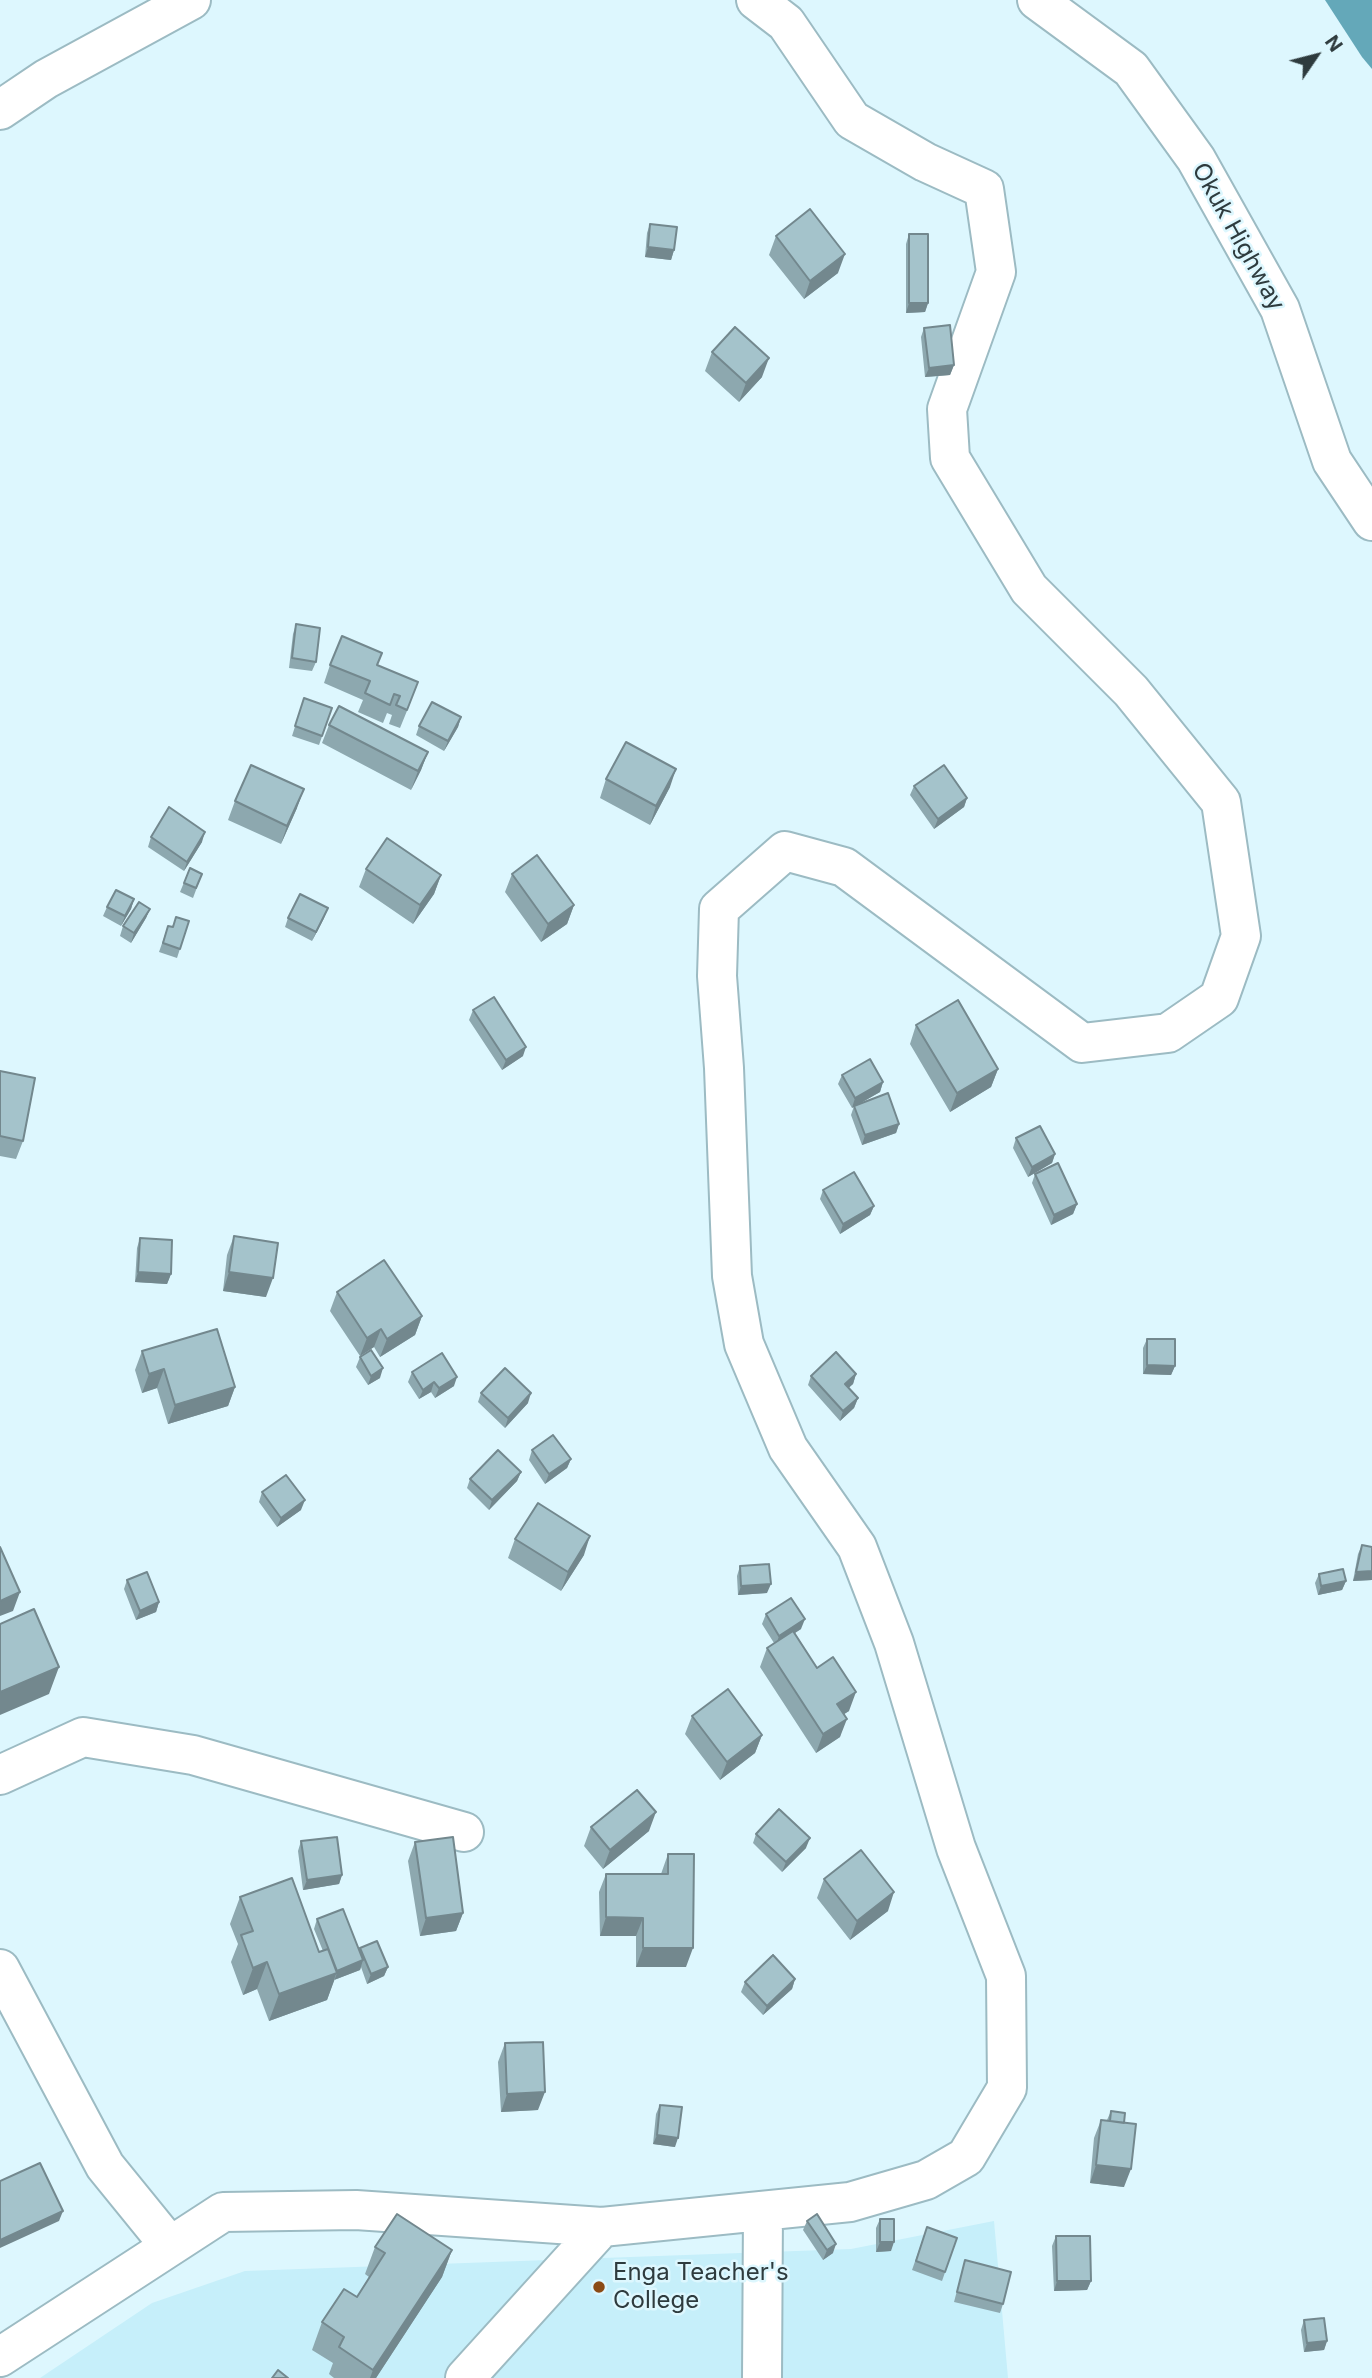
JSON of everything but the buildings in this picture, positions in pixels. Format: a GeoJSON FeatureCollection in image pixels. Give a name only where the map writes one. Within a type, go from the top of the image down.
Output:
{"type":"FeatureCollection","features":[{"type":"Feature","properties":{"kind":"street"},"geometry":{"type":"LineString","coordinates":[[0,110],[46,79],[191,0]]}},
{"type":"Feature","properties":{"kind":"street"},"geometry":{"type":"LineString","coordinates":[[0,2357],[223,2212],[356,2210],[601,2227],[850,2202],[926,2180],[966,2157],[1007,2088],[1006,1976],[956,1848],[894,1643],[857,1547],[788,1448],[744,1344],[732,1276],[724,1068],[717,976],[719,909],[785,850],[844,867],[1083,1043],[1168,1032],[1219,998],[1241,936],[1220,802],[1131,691],[1029,589],[950,458],[947,409],[996,272],[984,189],[925,162],[852,120],[786,23],[756,0]]}},
{"type":"Feature","properties":{"kind":"street","name":"Okuk Highway"},"geometry":{"type":"LineString","coordinates":[[1037,0],[1131,69],[1196,159],[1280,309],[1332,461],[1372,521]]}},
{"type":"Feature","properties":{"kind":"street"},"geometry":{"type":"LineString","coordinates":[[0,1775],[83,1737],[193,1755],[464,1832]]}},
{"type":"Feature","properties":{"kind":"street"},"geometry":{"type":"LineString","coordinates":[[0,1969],[105,2166],[170,2246]]}},
{"type":"Feature","properties":{"kind":"street"},"geometry":{"type":"LineString","coordinates":[[762,2378],[763,2211]]}},
{"type":"Feature","properties":{"kind":"street"},"geometry":{"type":"LineString","coordinates":[[465,2378],[601,2227]]}},
{"type":"Feature","properties":{"kind":"shaded area"},"geometry":{"type":"Polygon","coordinates":[[[1325,0],[1372,0],[1372,69],[1362,57],[1325,0]]]}},
{"type":"Feature","properties":{"kind":"shaded area","name":"Enga Teacher's College"},"geometry":{"type":"Polygon","coordinates":[[[994,2221],[1008,2378],[40,2378],[152,2303],[245,2271],[851,2249],[994,2221]]]}},
{"type":"Feature","properties":{"kind":"place","name":"Enga Teacher's College"},"geometry":{"type":"Point","coordinates":[599,2287]}}]}
